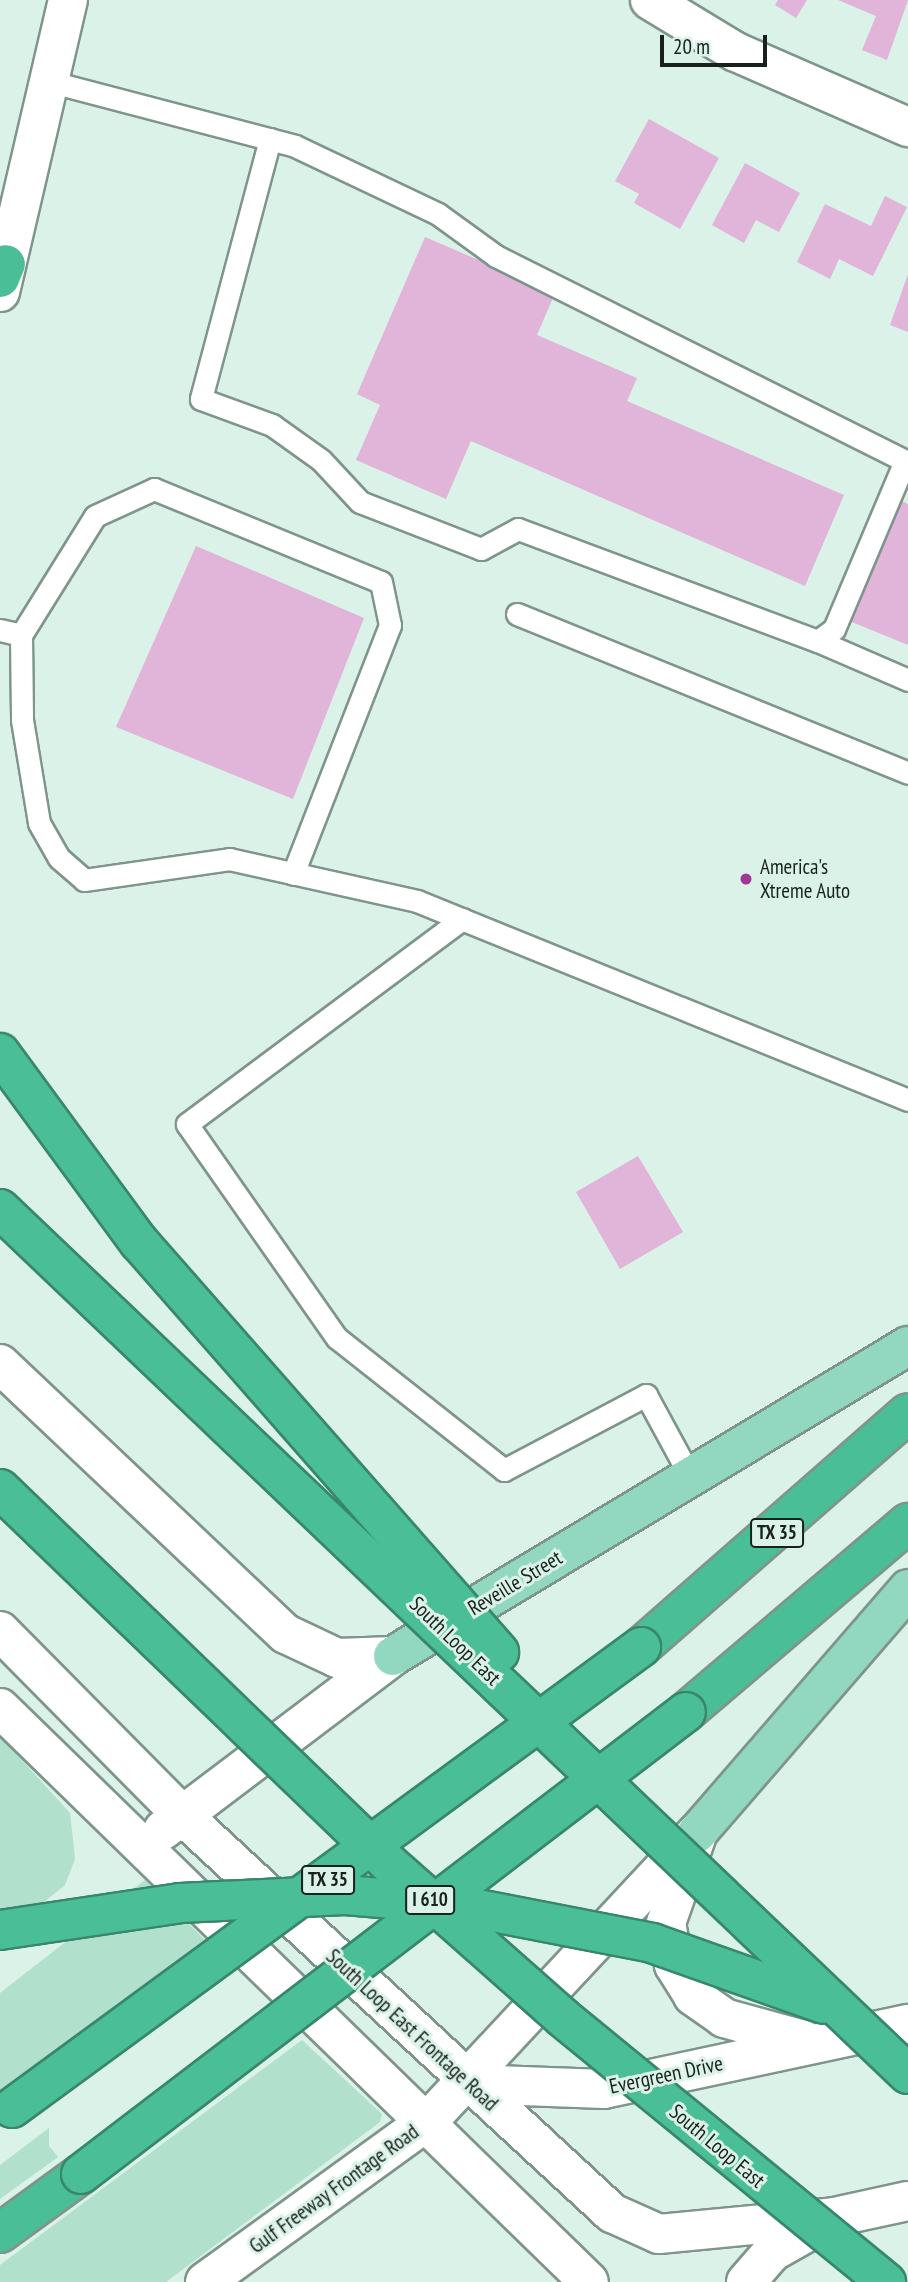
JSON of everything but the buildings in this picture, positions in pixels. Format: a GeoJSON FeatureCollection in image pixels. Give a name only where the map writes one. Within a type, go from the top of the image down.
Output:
{"type":"FeatureCollection","features":[{"type":"Feature","properties":{"kind":"highway"},"geometry":{"type":"LineString","coordinates":[[0,1054],[139,1242],[687,1843]]}},
{"type":"Feature","properties":{"kind":"highway","name":"South Loop East"},"geometry":{"type":"LineString","coordinates":[[0,1209],[687,1843],[908,2074]]}},
{"type":"Feature","properties":{"kind":"highway","name":"TX 35"},"geometry":{"type":"LineString","coordinates":[[0,2113],[434,1804],[641,1647],[908,1413]]}},
{"type":"Feature","properties":{"kind":"highway","name":"South Loop East"},"geometry":{"type":"LineString","coordinates":[[0,1489],[387,1862],[573,2026],[886,2282]]}},
{"type":"Feature","properties":{"kind":"highway"},"geometry":{"type":"LineString","coordinates":[[0,2233],[686,1712],[908,1523]]}},
{"type":"Feature","properties":{"kind":"highway"},"geometry":{"type":"LineString","coordinates":[[0,1930],[180,1903],[345,1895],[452,1904],[652,1943],[758,1977],[908,2045]]}},
{"type":"Feature","properties":{"kind":"main road"},"geometry":{"type":"LineString","coordinates":[[2,278],[68,0]]}},
{"type":"Feature","properties":{"kind":"main road"},"geometry":{"type":"LineString","coordinates":[[650,0],[736,52],[908,127]]}},
{"type":"Feature","properties":{"kind":"main road","name":"Reveille Street"},"geometry":{"type":"LineString","coordinates":[[141,1847],[393,1656],[908,1346]]}},
{"type":"Feature","properties":{"kind":"main road"},"geometry":{"type":"LineString","coordinates":[[0,1364],[286,1634],[337,1658],[393,1656]]}},
{"type":"Feature","properties":{"kind":"main road"},"geometry":{"type":"LineString","coordinates":[[429,2120],[468,2084],[687,1843],[908,1590]]}},
{"type":"Feature","properties":{"kind":"main road","name":"South Loop East Frontage Road"},"geometry":{"type":"LineString","coordinates":[[0,1631],[183,1816],[468,2084],[612,2213],[659,2234],[834,2217],[908,2201]]}},
{"type":"Feature","properties":{"kind":"main road"},"geometry":{"type":"LineString","coordinates":[[0,1708],[141,1847],[429,2120],[589,2282]]}},
{"type":"Feature","properties":{"kind":"main road","name":"Evergreen Drive"},"geometry":{"type":"LineString","coordinates":[[687,1843],[666,1923],[674,1965],[693,1996],[724,2018],[820,2042]]}},
{"type":"Feature","properties":{"kind":"main road","name":"Evergreen Drive"},"geometry":{"type":"LineString","coordinates":[[468,2084],[604,2089],[908,2024]]}},
{"type":"Feature","properties":{"kind":"main road","name":"Gulf Freeway Frontage Road"},"geometry":{"type":"LineString","coordinates":[[205,2282],[429,2120]]}},
{"type":"Feature","properties":{"kind":"main road"},"geometry":{"type":"LineString","coordinates":[[746,2282],[772,2252],[834,2217]]}},
{"type":"Feature","properties":{"kind":"lane"},"geometry":{"type":"LineString","coordinates":[[48,81],[270,139],[438,214],[496,256],[906,462],[834,629],[818,641]]}},
{"type":"Feature","properties":{"kind":"lane"},"geometry":{"type":"LineString","coordinates":[[270,139],[201,399],[272,425],[321,460],[360,502],[481,549],[518,529],[818,641],[908,680]]}},
{"type":"Feature","properties":{"kind":"lane"},"geometry":{"type":"LineString","coordinates":[[293,874],[390,625],[381,582],[154,489],[95,516],[10,633],[37,810],[59,858],[85,880],[229,859],[293,874],[417,901],[908,1100]]}},
{"type":"Feature","properties":{"kind":"lane"},"geometry":{"type":"LineString","coordinates":[[517,614],[908,773]]}},
{"type":"Feature","properties":{"kind":"lane"},"geometry":{"type":"LineString","coordinates":[[462,919],[187,1124],[337,1338],[504,1470],[646,1395],[691,1478]]}},
{"type":"Feature","properties":{"kind":"green space"},"geometry":{"type":"Polygon","coordinates":[[[0,1736],[70,1813],[75,1859],[65,1885],[0,1938],[0,1736]]]}},
{"type":"Feature","properties":{"kind":"green space"},"geometry":{"type":"Polygon","coordinates":[[[145,1880],[212,1947],[0,2106],[0,1993],[145,1880]]]}},
{"type":"Feature","properties":{"kind":"green space"},"geometry":{"type":"Polygon","coordinates":[[[302,2040],[382,2114],[380,2122],[166,2282],[0,2282],[0,2265],[302,2040]]]}},
{"type":"Feature","properties":{"kind":"green space"},"geometry":{"type":"Polygon","coordinates":[[[49,2128],[49,2146],[58,2157],[0,2199],[0,2165],[49,2128]]]}},
{"type":"Feature","properties":{"kind":"place","name":"America's Xtreme Auto"},"geometry":{"type":"Point","coordinates":[746,879]}}]}
